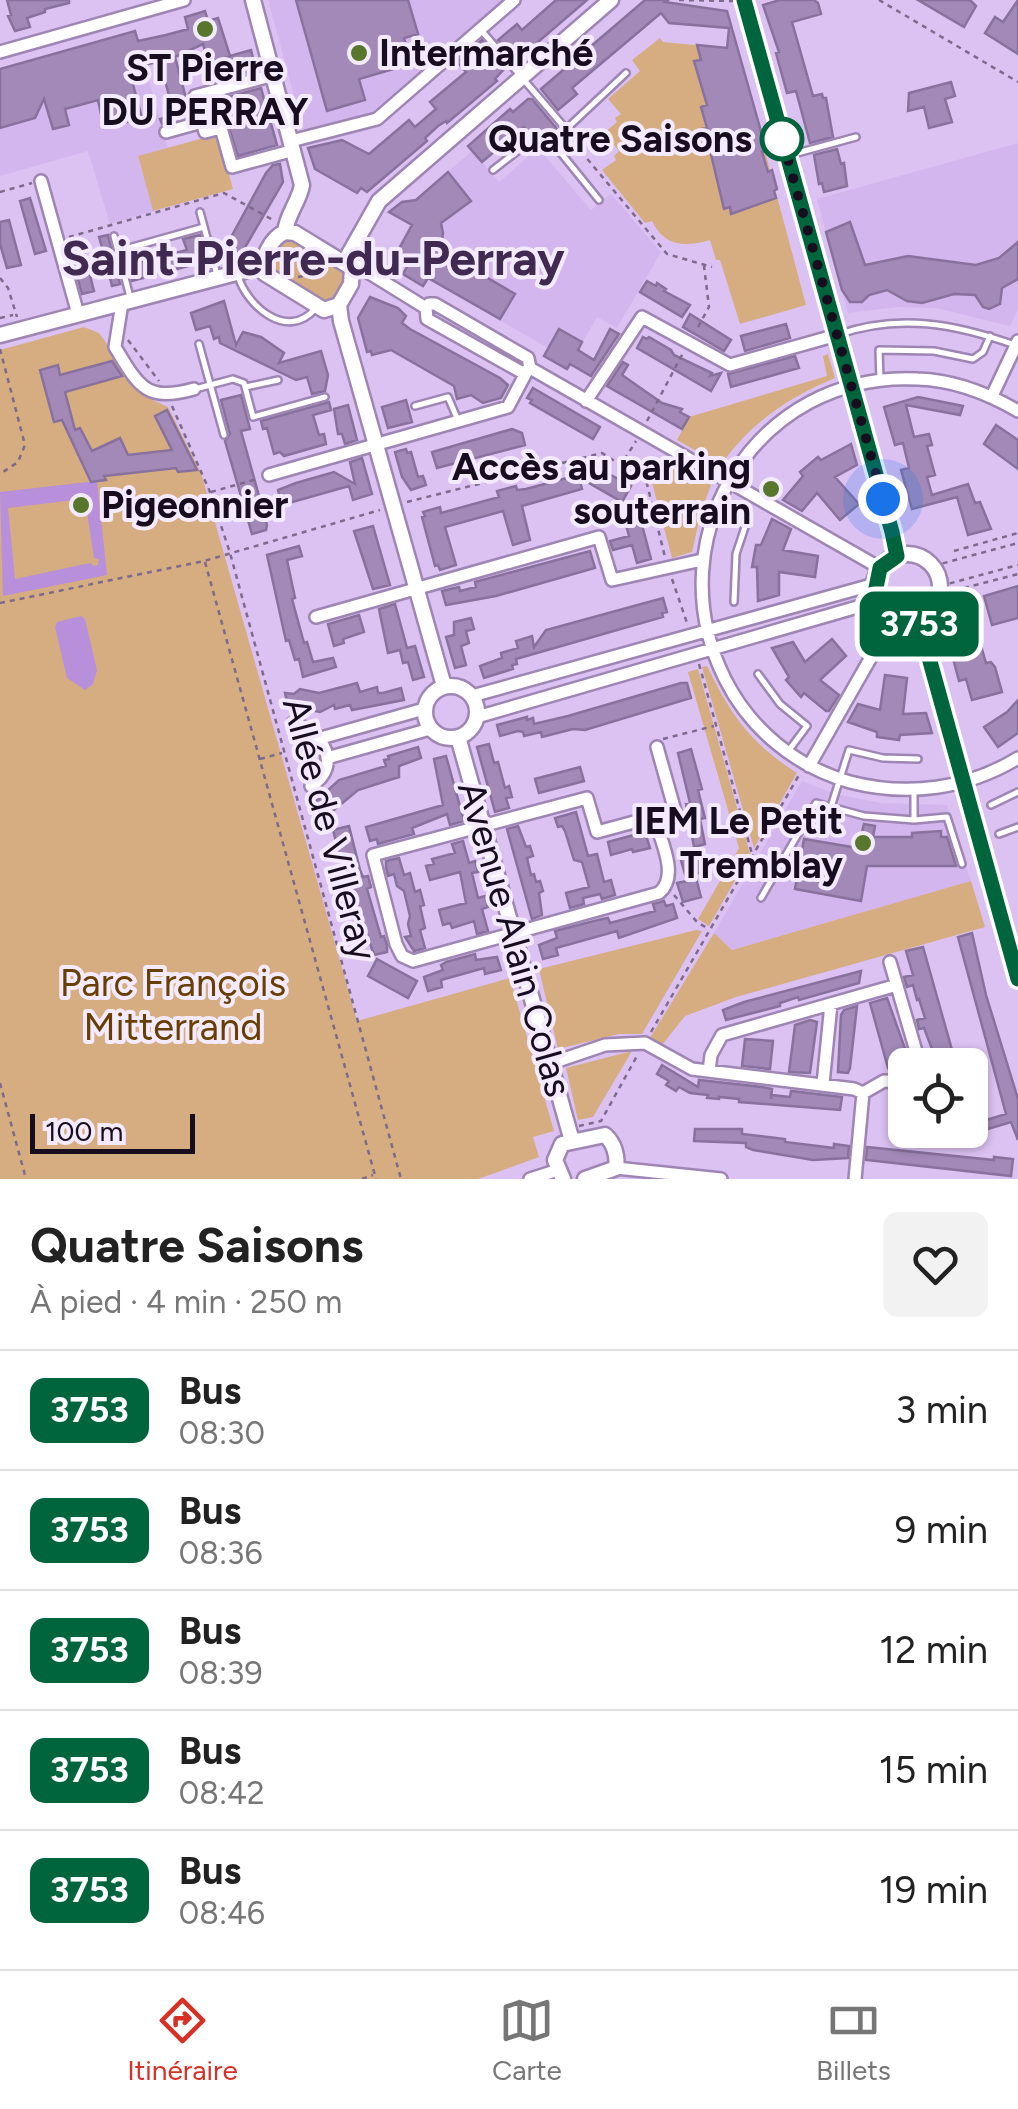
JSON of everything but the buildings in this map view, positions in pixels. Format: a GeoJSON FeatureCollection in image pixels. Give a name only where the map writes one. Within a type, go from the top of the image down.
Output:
{"type":"FeatureCollection","features":[{"type":"Feature","properties":{"kind":"street"},"geometry":{"type":"LineString","coordinates":[[1,48],[184,0]]}},
{"type":"Feature","properties":{"kind":"street"},"geometry":{"type":"LineString","coordinates":[[253,0],[302,184],[301,194],[286,218],[285,232]]}},
{"type":"Feature","properties":{"kind":"street"},"geometry":{"type":"LineString","coordinates":[[274,74],[194,96],[205,132],[221,128],[232,167],[376,119],[514,0]]}},
{"type":"Feature","properties":{"kind":"street"},"geometry":{"type":"LineString","coordinates":[[347,263],[379,201],[611,0]]}},
{"type":"Feature","properties":{"kind":"street"},"geometry":{"type":"LineString","coordinates":[[741,0],[897,556]]}},
{"type":"Feature","properties":{"kind":"street"},"geometry":{"type":"LineString","coordinates":[[166,132],[202,122]]}},
{"type":"Feature","properties":{"kind":"street"},"geometry":{"type":"LineString","coordinates":[[41,180],[78,314]]}},
{"type":"Feature","properties":{"kind":"street"},"geometry":{"type":"LineString","coordinates":[[263,266],[276,237],[285,232],[295,233],[426,308],[435,304],[528,358],[528,370],[508,407],[269,475]]}},
{"type":"Feature","properties":{"kind":"street"},"geometry":{"type":"LineString","coordinates":[[347,263],[353,275],[351,284]]}},
{"type":"Feature","properties":{"kind":"street"},"geometry":{"type":"LineString","coordinates":[[0,334],[18,322],[78,314],[263,266]]}},
{"type":"Feature","properties":{"kind":"street"},"geometry":{"type":"LineString","coordinates":[[263,266],[272,281],[327,307],[340,321],[444,686]]}},
{"type":"Feature","properties":{"kind":"street"},"geometry":{"type":"LineString","coordinates":[[327,307],[351,284],[369,276]]}},
{"type":"Feature","properties":{"kind":"street"},"geometry":{"type":"LineString","coordinates":[[127,301],[115,347],[150,393],[168,396],[194,390]]}},
{"type":"Feature","properties":{"kind":"street"},"geometry":{"type":"LineString","coordinates":[[586,401],[642,318],[730,365],[837,335]]}},
{"type":"Feature","properties":{"kind":"street"},"geometry":{"type":"LineString","coordinates":[[992,396],[1017,344]]}},
{"type":"Feature","properties":{"kind":"street"},"geometry":{"type":"LineString","coordinates":[[528,370],[880,568]]}},
{"type":"Feature","properties":{"kind":"street"},"geometry":{"type":"LineString","coordinates":[[1015,764],[964,783],[914,790],[870,787],[809,766],[749,718],[734,697],[711,649],[700,583],[717,503],[728,482],[762,438],[818,398],[880,380],[918,378],[956,384],[992,396],[1018,411]]}},
{"type":"Feature","properties":{"kind":"street"},"geometry":{"type":"LineString","coordinates":[[316,617],[599,538],[612,580],[702,560]]}},
{"type":"Feature","properties":{"kind":"street"},"geometry":{"type":"LineString","coordinates":[[916,555],[933,566],[940,586],[935,606],[918,618],[894,617],[878,601],[874,584],[880,568],[897,556],[916,555]]}},
{"type":"Feature","properties":{"kind":"street"},"geometry":{"type":"LineString","coordinates":[[472,696],[874,584]]}},
{"type":"Feature","properties":{"kind":"street"},"geometry":{"type":"LineString","coordinates":[[327,758],[430,729],[424,709],[431,694],[444,686],[460,687],[472,696],[477,717],[878,601]]}},
{"type":"Feature","properties":{"kind":"street"},"geometry":{"type":"LineString","coordinates":[[809,766],[894,617]]}},
{"type":"Feature","properties":{"kind":"street"},"geometry":{"type":"LineString","coordinates":[[918,618],[1018,978]]}},
{"type":"Feature","properties":{"kind":"street"},"geometry":{"type":"LineString","coordinates":[[321,738],[424,709]]}},
{"type":"Feature","properties":{"kind":"street","name":"Avenue Alain Colas"},"geometry":{"type":"LineString","coordinates":[[430,729],[443,737],[458,738],[470,730],[477,717]]}},
{"type":"Feature","properties":{"kind":"street"},"geometry":{"type":"LineString","coordinates":[[293,722],[308,727],[321,738],[327,758],[325,772],[311,786]]}},
{"type":"Feature","properties":{"kind":"street","name":"Avenue Alain Colas"},"geometry":{"type":"LineString","coordinates":[[458,738],[570,1135]]}},
{"type":"Feature","properties":{"kind":"street"},"geometry":{"type":"LineString","coordinates":[[654,817],[670,875],[666,887],[658,893],[413,961],[402,956],[373,854],[587,798],[597,832],[654,817],[674,812],[658,747]]}},
{"type":"Feature","properties":{"kind":"street"},"geometry":{"type":"LineString","coordinates":[[890,962],[915,1048]]}},
{"type":"Feature","properties":{"kind":"street"},"geometry":{"type":"LineString","coordinates":[[709,1071],[711,1054],[722,1035],[897,985]]}},
{"type":"Feature","properties":{"kind":"street"},"geometry":{"type":"LineString","coordinates":[[823,1084],[830,1004]]}},
{"type":"Feature","properties":{"kind":"street"},"geometry":{"type":"LineString","coordinates":[[549,1064],[605,1046],[645,1042],[692,1070],[854,1088],[863,1094]]}},
{"type":"Feature","properties":{"kind":"street"},"geometry":{"type":"LineString","coordinates":[[863,1094],[888,1081]]}},
{"type":"Feature","properties":{"kind":"street"},"geometry":{"type":"LineString","coordinates":[[855,1179],[863,1094]]}},
{"type":"Feature","properties":{"kind":"street"},"geometry":{"type":"LineString","coordinates":[[530,1179],[561,1174],[557,1150],[570,1135],[605,1135],[612,1141],[618,1160],[616,1168]]}},
{"type":"Feature","properties":{"kind":"street"},"geometry":{"type":"LineString","coordinates":[[585,1179],[616,1168],[721,1179]]}},
{"type":"Feature","properties":{"kind":"lane"},"geometry":{"type":"LineString","coordinates":[[481,30],[564,130]]}},
{"type":"Feature","properties":{"kind":"lane"},"geometry":{"type":"LineString","coordinates":[[493,170],[525,145],[545,149],[626,73]]}},
{"type":"Feature","properties":{"kind":"lane"},"geometry":{"type":"LineString","coordinates":[[787,155],[856,137]]}},
{"type":"Feature","properties":{"kind":"lane"},"geometry":{"type":"LineString","coordinates":[[552,142],[600,200]]}},
{"type":"Feature","properties":{"kind":"lane"},"geometry":{"type":"LineString","coordinates":[[200,212],[218,278]]}},
{"type":"Feature","properties":{"kind":"lane"},"geometry":{"type":"LineString","coordinates":[[118,251],[204,227]]}},
{"type":"Feature","properties":{"kind":"lane"},"geometry":{"type":"LineString","coordinates":[[114,236],[127,301]]}},
{"type":"Feature","properties":{"kind":"lane"},"geometry":{"type":"LineString","coordinates":[[238,273],[244,294],[276,320],[306,318],[327,307]]}},
{"type":"Feature","properties":{"kind":"lane"},"geometry":{"type":"LineString","coordinates":[[837,335],[864,326],[901,321],[938,323],[1017,344]]}},
{"type":"Feature","properties":{"kind":"lane"},"geometry":{"type":"LineString","coordinates":[[880,380],[879,350],[934,351],[973,359],[984,352],[990,336]]}},
{"type":"Feature","properties":{"kind":"lane"},"geometry":{"type":"LineString","coordinates":[[200,344],[224,435]]}},
{"type":"Feature","properties":{"kind":"lane"},"geometry":{"type":"LineString","coordinates":[[194,390],[232,378],[244,383],[253,417],[326,396]]}},
{"type":"Feature","properties":{"kind":"lane"},"geometry":{"type":"LineString","coordinates":[[246,388],[278,380]]}},
{"type":"Feature","properties":{"kind":"lane"},"geometry":{"type":"LineString","coordinates":[[415,406],[448,397],[458,422]]}},
{"type":"Feature","properties":{"kind":"lane"},"geometry":{"type":"LineString","coordinates":[[717,503],[748,518],[736,554],[734,602]]}},
{"type":"Feature","properties":{"kind":"lane"},"geometry":{"type":"LineString","coordinates":[[758,674],[780,704],[807,726],[787,752]]}},
{"type":"Feature","properties":{"kind":"lane"},"geometry":{"type":"LineString","coordinates":[[831,807],[849,750],[883,758],[918,759]]}},
{"type":"Feature","properties":{"kind":"lane"},"geometry":{"type":"LineString","coordinates":[[914,790],[914,820]]}},
{"type":"Feature","properties":{"kind":"lane"},"geometry":{"type":"LineString","coordinates":[[991,805],[1018,792]]}},
{"type":"Feature","properties":{"kind":"lane"},"geometry":{"type":"LineString","coordinates":[[761,898],[816,803],[864,816],[914,820],[947,817],[962,864]]}},
{"type":"Feature","properties":{"kind":"lane"},"geometry":{"type":"LineString","coordinates":[[999,834],[1018,827]]}},
{"type":"Feature","properties":{"kind":"path"},"geometry":{"type":"LineString","coordinates":[[680,0],[741,0]]}},
{"type":"Feature","properties":{"kind":"path"},"geometry":{"type":"LineString","coordinates":[[879,0],[1018,82]]}},
{"type":"Feature","properties":{"kind":"path"},"geometry":{"type":"LineString","coordinates":[[564,130],[667,254],[712,267]]}},
{"type":"Feature","properties":{"kind":"path"},"geometry":{"type":"LineString","coordinates":[[0,192],[41,180]]}},
{"type":"Feature","properties":{"kind":"path"},"geometry":{"type":"LineString","coordinates":[[58,240],[224,194],[277,222],[285,232]]}},
{"type":"Feature","properties":{"kind":"path"},"geometry":{"type":"LineString","coordinates":[[286,289],[294,279],[318,273],[330,253]]}},
{"type":"Feature","properties":{"kind":"path"},"geometry":{"type":"LineString","coordinates":[[698,327],[709,307],[703,264]]}},
{"type":"Feature","properties":{"kind":"path"},"geometry":{"type":"LineString","coordinates":[[0,278],[8,288],[18,322],[0,318]]}},
{"type":"Feature","properties":{"kind":"path"},"geometry":{"type":"LineString","coordinates":[[0,602],[204,561],[394,506],[602,453],[621,465],[689,342]]}},
{"type":"Feature","properties":{"kind":"path"},"geometry":{"type":"LineString","coordinates":[[0,349],[25,445],[18,462],[0,474]]}},
{"type":"Feature","properties":{"kind":"path","name":"Allée de Villeray"},"geometry":{"type":"LineString","coordinates":[[168,396],[210,492],[230,553],[400,1179]]}},
{"type":"Feature","properties":{"kind":"path"},"geometry":{"type":"LineString","coordinates":[[210,492],[269,475]]}},
{"type":"Feature","properties":{"kind":"path"},"geometry":{"type":"LineString","coordinates":[[954,551],[1018,533]]}},
{"type":"Feature","properties":{"kind":"path"},"geometry":{"type":"LineString","coordinates":[[933,566],[1018,543]]}},
{"type":"Feature","properties":{"kind":"path"},"geometry":{"type":"LineString","coordinates":[[204,561],[375,1177],[362,1179]]}},
{"type":"Feature","properties":{"kind":"path"},"geometry":{"type":"LineString","coordinates":[[940,586],[1018,565]]}},
{"type":"Feature","properties":{"kind":"path"},"geometry":{"type":"LineString","coordinates":[[964,588],[1018,574]]}},
{"type":"Feature","properties":{"kind":"path"},"geometry":{"type":"LineString","coordinates":[[658,747],[662,739],[715,726]]}},
{"type":"Feature","properties":{"kind":"path"},"geometry":{"type":"LineString","coordinates":[[259,759],[283,753]]}},
{"type":"Feature","properties":{"kind":"path"},"geometry":{"type":"LineString","coordinates":[[570,1135],[601,1121],[800,774],[809,766]]}},
{"type":"Feature","properties":{"kind":"path"},"geometry":{"type":"LineString","coordinates":[[666,887],[697,922],[710,929]]}},
{"type":"Feature","properties":{"kind":"path"},"geometry":{"type":"LineString","coordinates":[[0,1083],[26,1179]]}},
{"type":"Feature","properties":{"kind":"shaded area"},"geometry":{"type":"Polygon","coordinates":[[[268,0],[510,0],[377,113],[304,132],[268,0]]]}},
{"type":"Feature","properties":{"kind":"shaded area"},"geometry":{"type":"Polygon","coordinates":[[[135,31],[168,148],[138,157],[153,211],[110,224],[88,151],[0,176],[0,69],[135,31]]]}},
{"type":"Feature","properties":{"kind":"shaded area"},"geometry":{"type":"Polygon","coordinates":[[[1018,143],[1018,310],[1010,326],[937,308],[898,307],[848,313],[817,199],[1018,143]]]}},
{"type":"Feature","properties":{"kind":"shaded area"},"geometry":{"type":"Polygon","coordinates":[[[538,148],[591,210],[611,194],[661,252],[617,328],[597,317],[567,369],[544,356],[548,348],[428,279],[423,286],[402,274],[406,267],[392,258],[410,224],[389,212],[395,206],[416,200],[472,151],[499,182],[538,148]]]}},
{"type":"Feature","properties":{"kind":"shaded area"},"geometry":{"type":"Polygon","coordinates":[[[97,481],[107,575],[3,596],[0,492],[97,481]],[[81,496],[8,508],[15,579],[90,563],[98,565],[87,512],[90,502],[81,496]]]}},
{"type":"Feature","properties":{"kind":"shaded area"},"geometry":{"type":"Polygon","coordinates":[[[81,616],[97,670],[93,684],[85,690],[67,678],[55,627],[57,622],[81,616]]]}},
{"type":"Feature","properties":{"kind":"shaded area","name":"IEM Le Petit Tremblay"},"geometry":{"type":"Polygon","coordinates":[[[802,781],[835,794],[882,803],[947,805],[971,881],[732,950],[714,933],[802,781]]]}},
{"type":"Feature","properties":{"kind":"green space"},"geometry":{"type":"Polygon","coordinates":[[[660,38],[663,42],[726,48],[736,43],[806,305],[740,324],[710,240],[684,244],[669,240],[652,221],[645,223],[602,170],[616,160],[614,156],[619,151],[604,133],[621,114],[608,99],[640,71],[632,60],[660,38]]]}},
{"type":"Feature","properties":{"kind":"green space"},"geometry":{"type":"Polygon","coordinates":[[[218,134],[233,189],[153,211],[138,156],[218,134]]]}},
{"type":"Feature","properties":{"kind":"green space"},"geometry":{"type":"Polygon","coordinates":[[[282,240],[292,241],[347,274],[338,299],[326,304],[269,270],[269,257],[282,240]]]}},
{"type":"Feature","properties":{"kind":"green space","name":"Parc François Mitterrand"},"geometry":{"type":"Polygon","coordinates":[[[84,327],[99,333],[146,397],[168,407],[201,473],[357,1021],[510,978],[554,1131],[533,1137],[539,1157],[478,1179],[0,1179],[0,350],[84,327]]]}},
{"type":"Feature","properties":{"kind":"green space"},"geometry":{"type":"Polygon","coordinates":[[[828,354],[835,378],[772,413],[745,436],[721,465],[677,440],[689,417],[827,376],[823,356],[828,354]]]}},
{"type":"Feature","properties":{"kind":"green space"},"geometry":{"type":"Polygon","coordinates":[[[661,457],[711,485],[692,552],[672,558],[650,475],[661,457]]]}},
{"type":"Feature","properties":{"kind":"green space"},"geometry":{"type":"Polygon","coordinates":[[[707,666],[743,727],[766,751],[797,773],[754,848],[702,667],[707,666]]]}},
{"type":"Feature","properties":{"kind":"green space"},"geometry":{"type":"Polygon","coordinates":[[[698,669],[750,854],[709,926],[698,919],[739,848],[688,672],[698,669]]]}},
{"type":"Feature","properties":{"kind":"green space"},"geometry":{"type":"Polygon","coordinates":[[[971,881],[985,927],[736,997],[685,1016],[662,1045],[650,1038],[714,933],[732,950],[971,881]]]}},
{"type":"Feature","properties":{"kind":"green space"},"geometry":{"type":"Polygon","coordinates":[[[702,931],[642,1034],[619,1034],[558,1049],[539,969],[702,931]]]}},
{"type":"Feature","properties":{"kind":"green space"},"geometry":{"type":"Polygon","coordinates":[[[632,1051],[593,1117],[578,1120],[566,1068],[632,1051]]]}},
{"type":"Feature","properties":{"kind":"bus line","name":"3753"},"geometry":{"type":"LineString","coordinates":[[744,0],[892,532],[897,556],[880,568],[875,593],[882,608],[894,617],[918,618],[1018,979]]}},
{"type":"Feature","properties":{"kind":"place","name":"ST Pierre DU PERRAY"},"geometry":{"type":"Point","coordinates":[205,29]}},
{"type":"Feature","properties":{"kind":"place","name":"Intermarché"},"geometry":{"type":"Point","coordinates":[359,53]}},
{"type":"Feature","properties":{"kind":"place","name":"Quatre Saisons"},"geometry":{"type":"Point","coordinates":[782,139]}},
{"type":"Feature","properties":{"kind":"place","name":"Accès au parking souterrain"},"geometry":{"type":"Point","coordinates":[771,489]}},
{"type":"Feature","properties":{"kind":"place","name":"Pigeonnier"},"geometry":{"type":"Point","coordinates":[81,505]}},
{"type":"Feature","properties":{"kind":"place","name":"IEM Le Petit Tremblay"},"geometry":{"type":"Point","coordinates":[863,843]}},
{"type":"Feature","properties":{"kind":"district","name":"Saint-Pierre-du-Perray"},"geometry":{"type":"Point","coordinates":[313,258]}},
{"type":"Feature","properties":{"kind":"route"},"geometry":{"type":"LineString","coordinates":[[782,139],[778,124],[883,499]]}}]}
